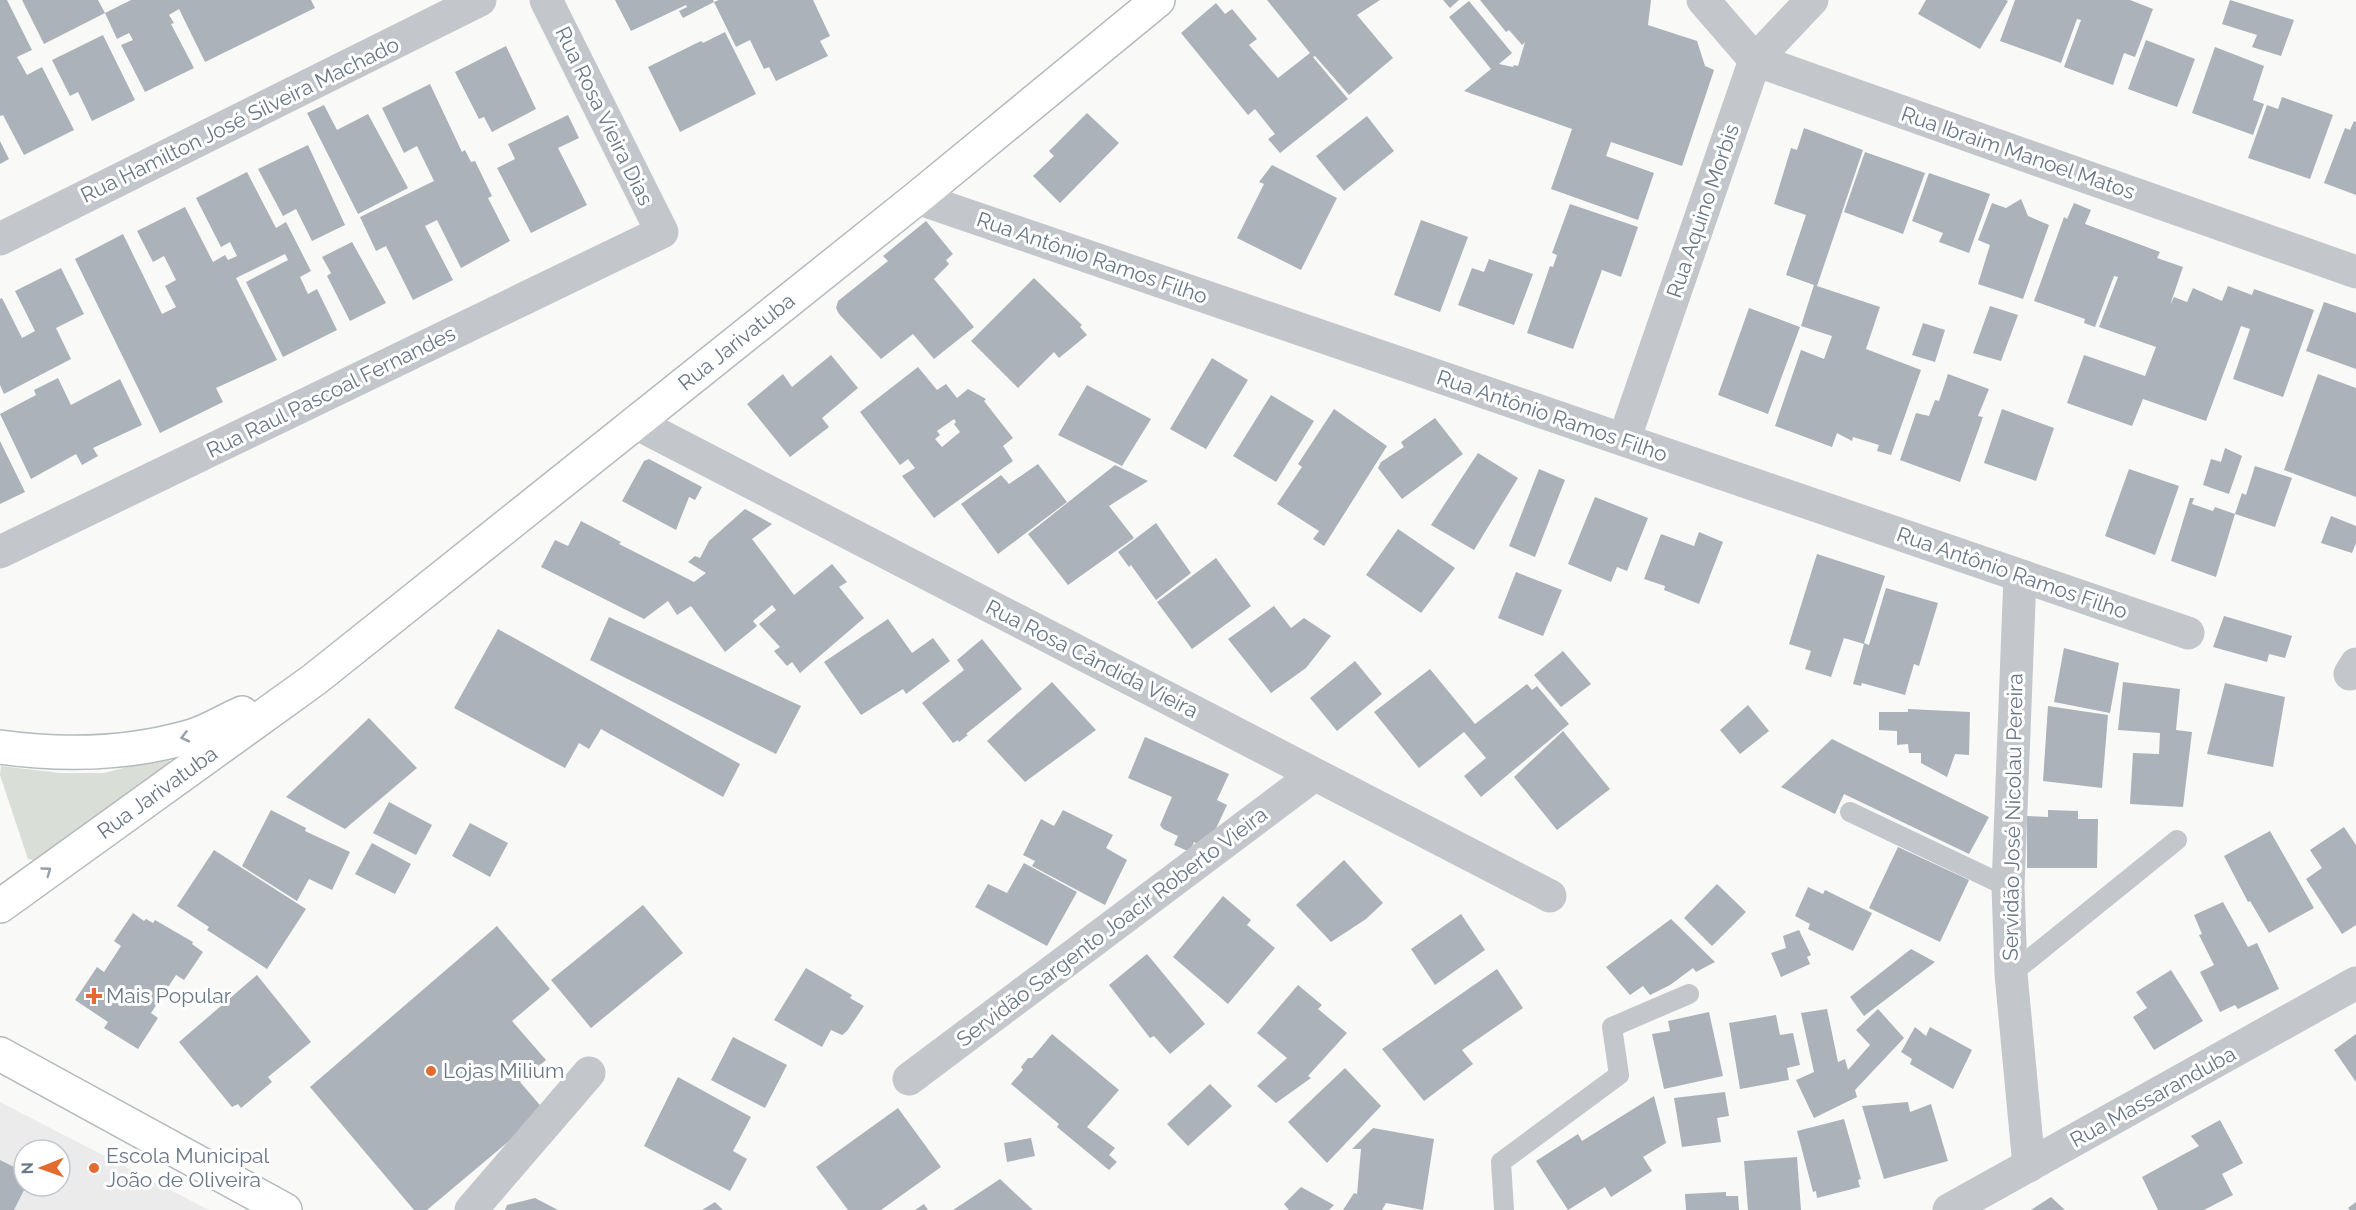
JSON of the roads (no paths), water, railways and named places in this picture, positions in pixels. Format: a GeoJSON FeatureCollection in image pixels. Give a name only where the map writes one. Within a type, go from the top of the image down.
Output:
{"type":"FeatureCollection","features":[{"type":"Feature","properties":{"kind":"main road","name":"Rua Jarivatuba"},"geometry":{"type":"LineString","coordinates":[[0,906],[315,679],[916,198],[1158,0]]}},
{"type":"Feature","properties":{"kind":"main road","name":"Rua Jarivatuba"},"geometry":{"type":"LineString","coordinates":[[0,747],[71,752],[134,749],[194,735],[315,679]]}},
{"type":"Feature","properties":{"kind":"main road"},"geometry":{"type":"LineString","coordinates":[[0,1029],[6,1039],[46,1079]]}},
{"type":"Feature","properties":{"kind":"main road"},"geometry":{"type":"LineString","coordinates":[[0,1054],[285,1210]]}},
{"type":"Feature","properties":{"kind":"street","name":"Rua Hamilton José Silveira Machado"},"geometry":{"type":"LineString","coordinates":[[0,239],[480,0]]}},
{"type":"Feature","properties":{"kind":"street","name":"Rua Rosa Vieira Dias"},"geometry":{"type":"LineString","coordinates":[[546,0],[662,232]]}},
{"type":"Feature","properties":{"kind":"street","name":"Rua Ibraim Manoel Matos"},"geometry":{"type":"LineString","coordinates":[[1703,0],[1755,60],[2356,272]]}},
{"type":"Feature","properties":{"kind":"street","name":"Rua Aquino Morbis"},"geometry":{"type":"LineString","coordinates":[[1624,441],[1755,60],[1812,0]]}},
{"type":"Feature","properties":{"kind":"street","name":"Rua Antônio Ramos Filho"},"geometry":{"type":"LineString","coordinates":[[916,198],[2188,633]]}},
{"type":"Feature","properties":{"kind":"street","name":"Rua Raul Pascoal Fernandes"},"geometry":{"type":"LineString","coordinates":[[0,552],[662,232]]}},
{"type":"Feature","properties":{"kind":"street","name":"Rua Rosa Cândida Vieira"},"geometry":{"type":"LineString","coordinates":[[634,422],[1550,896]]}},
{"type":"Feature","properties":{"kind":"street","name":"Servidão José Nicolau Pereira"},"geometry":{"type":"LineString","coordinates":[[2020,576],[2008,887],[2011,974],[2029,1166]]}},
{"type":"Feature","properties":{"kind":"street","name":"Servidão Sargento Joacir Roberto Vieira"},"geometry":{"type":"LineString","coordinates":[[909,1078],[1314,775]]}},
{"type":"Feature","properties":{"kind":"street","name":"Rua Massaranduba"},"geometry":{"type":"LineString","coordinates":[[1949,1210],[2356,983]]}},
{"type":"Feature","properties":{"kind":"street"},"geometry":{"type":"LineString","coordinates":[[471,1210],[589,1073]]}},
{"type":"Feature","properties":{"kind":"lane"},"geometry":{"type":"LineString","coordinates":[[1850,812],[2008,887]]}},
{"type":"Feature","properties":{"kind":"lane"},"geometry":{"type":"LineString","coordinates":[[2011,974],[2177,840]]}},
{"type":"Feature","properties":{"kind":"lane"},"geometry":{"type":"LineString","coordinates":[[1504,1210],[1502,1162],[1619,1075],[1612,1027],[1689,994]]}},
{"type":"Feature","properties":{"kind":"place","name":"Mais Popular"},"geometry":{"type":"Point","coordinates":[94,996]}},
{"type":"Feature","properties":{"kind":"place","name":"Lojas Milium"},"geometry":{"type":"Point","coordinates":[431,1071]}},
{"type":"Feature","properties":{"kind":"place","name":"Escola Municipal João de Oliveira"},"geometry":{"type":"Point","coordinates":[94,1168]}}]}
